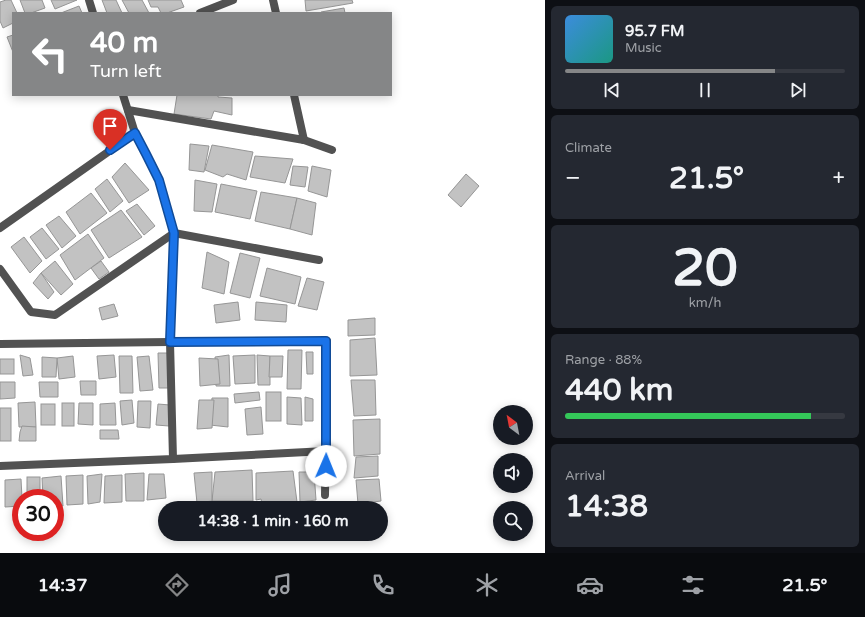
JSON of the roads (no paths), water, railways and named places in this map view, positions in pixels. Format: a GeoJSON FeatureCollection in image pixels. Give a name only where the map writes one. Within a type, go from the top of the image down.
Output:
{"type":"FeatureCollection","features":[{"type":"Feature","properties":{"kind":"street"},"geometry":{"type":"LineString","coordinates":[[89,0],[93,12]]}},
{"type":"Feature","properties":{"kind":"street"},"geometry":{"type":"LineString","coordinates":[[203,12],[233,0]]}},
{"type":"Feature","properties":{"kind":"street"},"geometry":{"type":"LineString","coordinates":[[273,0],[276,12]]}},
{"type":"Feature","properties":{"kind":"street"},"geometry":{"type":"LineString","coordinates":[[123,96],[135,133],[159,180],[174,233],[170,342],[173,459]]}},
{"type":"Feature","properties":{"kind":"street"},"geometry":{"type":"LineString","coordinates":[[294,96],[304,140]]}},
{"type":"Feature","properties":{"kind":"street"},"geometry":{"type":"LineString","coordinates":[[128,110],[304,140],[332,150]]}},
{"type":"Feature","properties":{"kind":"street"},"geometry":{"type":"LineString","coordinates":[[0,228],[135,133]]}},
{"type":"Feature","properties":{"kind":"street"},"geometry":{"type":"LineString","coordinates":[[0,269],[31,312],[55,315],[174,233],[319,260]]}},
{"type":"Feature","properties":{"kind":"street"},"geometry":{"type":"LineString","coordinates":[[0,344],[326,341],[325,495]]}},
{"type":"Feature","properties":{"kind":"street"},"geometry":{"type":"LineString","coordinates":[[0,466],[326,451]]}}]}
